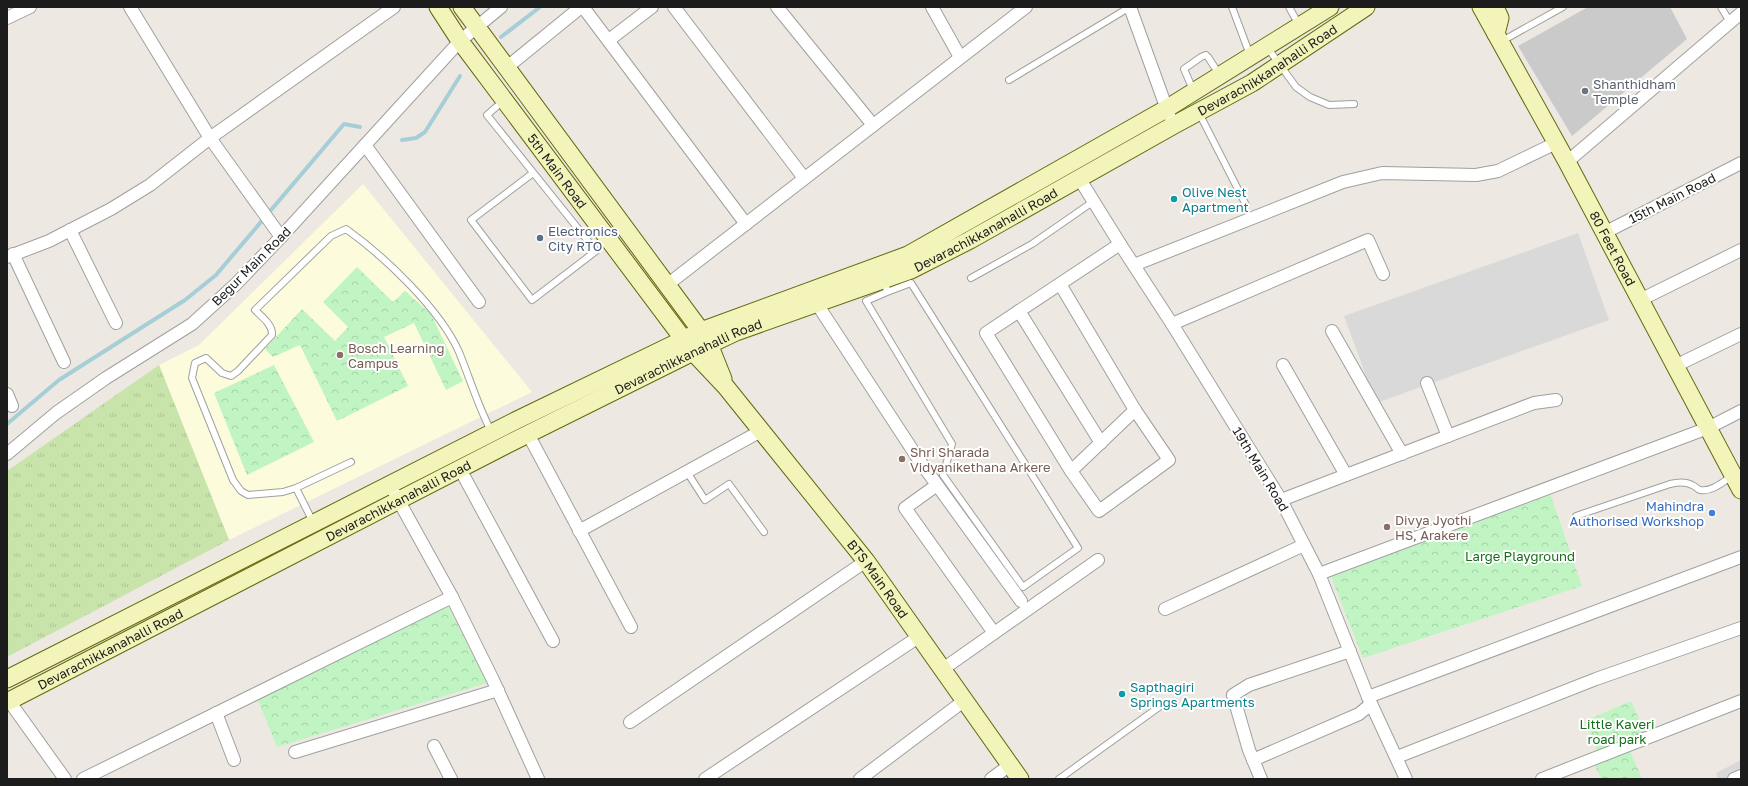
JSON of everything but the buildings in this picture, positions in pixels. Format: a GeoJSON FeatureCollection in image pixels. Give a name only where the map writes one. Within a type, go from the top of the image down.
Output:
{"type":"FeatureCollection","features":[{"type":"Feature","properties":{"kind":"main road","name":"5th Main Road"},"geometry":{"type":"LineString","coordinates":[[438,7],[460,41],[506,100],[688,346]]}},
{"type":"Feature","properties":{"kind":"main road","name":"5th Main Road"},"geometry":{"type":"LineString","coordinates":[[462,7],[668,285],[705,338]]}},
{"type":"Feature","properties":{"kind":"main road","name":"Devarachikkanahalli Road"},"geometry":{"type":"LineString","coordinates":[[7,679],[391,485],[492,432],[705,338],[908,255],[1166,109],[1330,7]]}},
{"type":"Feature","properties":{"kind":"main road","name":"Devarachikkanahalli Road"},"geometry":{"type":"LineString","coordinates":[[705,338],[736,332],[817,304],[886,286],[911,270],[964,243],[1252,83],[1366,7]]}},
{"type":"Feature","properties":{"kind":"main road","name":"80 Feet Road"},"geometry":{"type":"LineString","coordinates":[[1481,7],[1567,162],[1739,485]]}},
{"type":"Feature","properties":{"kind":"main road"},"geometry":{"type":"LineString","coordinates":[[1495,7],[1500,18],[1498,38]]}},
{"type":"Feature","properties":{"kind":"main road","name":"BTS Main Road"},"geometry":{"type":"LineString","coordinates":[[705,338],[726,387]]}},
{"type":"Feature","properties":{"kind":"main road","name":"Devarachikkanahalli Road"},"geometry":{"type":"LineString","coordinates":[[8,700],[528,434],[688,346]]}},
{"type":"Feature","properties":{"kind":"main road","name":"BTS Main Road"},"geometry":{"type":"LineString","coordinates":[[688,346],[726,387],[866,561],[1020,779]]}},
{"type":"Feature","properties":{"kind":"street"},"geometry":{"type":"LineString","coordinates":[[7,18],[30,7]]}},
{"type":"Feature","properties":{"kind":"street"},"geometry":{"type":"LineString","coordinates":[[130,7],[210,138],[281,237]]}},
{"type":"Feature","properties":{"kind":"street"},"geometry":{"type":"LineString","coordinates":[[64,362],[10,255],[49,241],[112,209],[150,185],[210,138],[394,7]]}},
{"type":"Feature","properties":{"kind":"street","name":"Begur Main Road"},"geometry":{"type":"LineString","coordinates":[[7,454],[62,409],[106,378],[192,324],[235,285],[281,237],[460,41],[501,7]]}},
{"type":"Feature","properties":{"kind":"street"},"geometry":{"type":"LineString","coordinates":[[506,68],[582,7],[609,40],[746,224]]}},
{"type":"Feature","properties":{"kind":"street"},"geometry":{"type":"LineString","coordinates":[[609,40],[652,7]]}},
{"type":"Feature","properties":{"kind":"street"},"geometry":{"type":"LineString","coordinates":[[674,7],[804,178]]}},
{"type":"Feature","properties":{"kind":"street"},"geometry":{"type":"LineString","coordinates":[[777,7],[873,125]]}},
{"type":"Feature","properties":{"kind":"street"},"geometry":{"type":"LineString","coordinates":[[932,7],[960,58]]}},
{"type":"Feature","properties":{"kind":"street"},"geometry":{"type":"LineString","coordinates":[[668,285],[1025,7]]}},
{"type":"Feature","properties":{"kind":"street"},"geometry":{"type":"LineString","coordinates":[[1130,7],[1166,109],[1174,125]]}},
{"type":"Feature","properties":{"kind":"street"},"geometry":{"type":"LineString","coordinates":[[1567,162],[1741,13]]}},
{"type":"Feature","properties":{"kind":"street"},"geometry":{"type":"LineString","coordinates":[[1134,265],[1343,182],[1382,173],[1476,175],[1498,171],[1556,143]]}},
{"type":"Feature","properties":{"kind":"street"},"geometry":{"type":"LineString","coordinates":[[365,145],[479,302]]}},
{"type":"Feature","properties":{"kind":"street","name":"15th Main Road"},"geometry":{"type":"LineString","coordinates":[[1604,233],[1741,163]]}},
{"type":"Feature","properties":{"kind":"street","name":"19th Main Road"},"geometry":{"type":"LineString","coordinates":[[1079,178],[1172,324],[1280,500],[1319,574],[1370,700],[1406,779]]}},
{"type":"Feature","properties":{"kind":"street"},"geometry":{"type":"LineString","coordinates":[[70,230],[116,323]]}},
{"type":"Feature","properties":{"kind":"street"},"geometry":{"type":"LineString","coordinates":[[1172,324],[1368,240],[1383,274]]}},
{"type":"Feature","properties":{"kind":"street"},"geometry":{"type":"LineString","coordinates":[[1060,284],[1135,410],[1169,460],[1099,511],[1071,471],[986,333],[1120,244]]}},
{"type":"Feature","properties":{"kind":"street"},"geometry":{"type":"LineString","coordinates":[[1640,300],[1741,250]]}},
{"type":"Feature","properties":{"kind":"street"},"geometry":{"type":"LineString","coordinates":[[817,304],[914,454],[1021,601]]}},
{"type":"Feature","properties":{"kind":"street"},"geometry":{"type":"LineString","coordinates":[[1019,311],[1101,442]]}},
{"type":"Feature","properties":{"kind":"street"},"geometry":{"type":"LineString","coordinates":[[1332,331],[1402,454]]}},
{"type":"Feature","properties":{"kind":"street"},"geometry":{"type":"LineString","coordinates":[[1676,366],[1741,334]]}},
{"type":"Feature","properties":{"kind":"street"},"geometry":{"type":"LineString","coordinates":[[1284,365],[1346,475]]}},
{"type":"Feature","properties":{"kind":"street"},"geometry":{"type":"LineString","coordinates":[[1427,383],[1448,436]]}},
{"type":"Feature","properties":{"kind":"street"},"geometry":{"type":"LineString","coordinates":[[7,394],[12,406]]}},
{"type":"Feature","properties":{"kind":"street"},"geometry":{"type":"LineString","coordinates":[[1280,500],[1534,403],[1556,400]]}},
{"type":"Feature","properties":{"kind":"street"},"geometry":{"type":"LineString","coordinates":[[1071,471],[1135,410]]}},
{"type":"Feature","properties":{"kind":"street"},"geometry":{"type":"LineString","coordinates":[[1319,574],[1708,428],[1741,411]]}},
{"type":"Feature","properties":{"kind":"street"},"geometry":{"type":"LineString","coordinates":[[579,532],[761,431]]}},
{"type":"Feature","properties":{"kind":"street"},"geometry":{"type":"LineString","coordinates":[[528,434],[579,532],[631,626]]}},
{"type":"Feature","properties":{"kind":"street"},"geometry":{"type":"LineString","coordinates":[[460,469],[553,641]]}},
{"type":"Feature","properties":{"kind":"street"},"geometry":{"type":"LineString","coordinates":[[391,485],[398,501],[452,597],[498,690],[538,779]]}},
{"type":"Feature","properties":{"kind":"street"},"geometry":{"type":"LineString","coordinates":[[937,485],[905,508],[994,633]]}},
{"type":"Feature","properties":{"kind":"street"},"geometry":{"type":"LineString","coordinates":[[1165,609],[1304,545]]}},
{"type":"Feature","properties":{"kind":"street"},"geometry":{"type":"LineString","coordinates":[[1253,760],[1359,714],[1370,700],[1741,557]]}},
{"type":"Feature","properties":{"kind":"street"},"geometry":{"type":"LineString","coordinates":[[943,669],[1098,560]]}},
{"type":"Feature","properties":{"kind":"street"},"geometry":{"type":"LineString","coordinates":[[630,722],[866,561]]}},
{"type":"Feature","properties":{"kind":"street"},"geometry":{"type":"LineString","coordinates":[[83,779],[452,597]]}},
{"type":"Feature","properties":{"kind":"street"},"geometry":{"type":"LineString","coordinates":[[1397,757],[1596,678],[1741,628]]}},
{"type":"Feature","properties":{"kind":"street"},"geometry":{"type":"LineString","coordinates":[[705,779],[920,636]]}},
{"type":"Feature","properties":{"kind":"street"},"geometry":{"type":"LineString","coordinates":[[1260,779],[1233,696],[1249,685],[1350,651]]}},
{"type":"Feature","properties":{"kind":"street"},"geometry":{"type":"LineString","coordinates":[[296,752],[498,690]]}},
{"type":"Feature","properties":{"kind":"street"},"geometry":{"type":"LineString","coordinates":[[8,700],[65,779]]}},
{"type":"Feature","properties":{"kind":"street"},"geometry":{"type":"LineString","coordinates":[[860,779],[965,700]]}},
{"type":"Feature","properties":{"kind":"street"},"geometry":{"type":"LineString","coordinates":[[1542,779],[1741,701]]}},
{"type":"Feature","properties":{"kind":"street"},"geometry":{"type":"LineString","coordinates":[[216,713],[234,760]]}},
{"type":"Feature","properties":{"kind":"street"},"geometry":{"type":"LineString","coordinates":[[434,746],[451,779]]}},
{"type":"Feature","properties":{"kind":"street"},"geometry":{"type":"LineString","coordinates":[[991,779],[1010,765]]}},
{"type":"Feature","properties":{"kind":"street"},"geometry":{"type":"LineString","coordinates":[[1734,779],[1741,776]]}},
{"type":"Feature","properties":{"kind":"lane"},"geometry":{"type":"LineString","coordinates":[[1009,80],[1130,7]]}},
{"type":"Feature","properties":{"kind":"lane"},"geometry":{"type":"LineString","coordinates":[[1232,7],[1251,56]]}},
{"type":"Feature","properties":{"kind":"lane"},"geometry":{"type":"LineString","coordinates":[[1289,7],[1300,26]]}},
{"type":"Feature","properties":{"kind":"lane"},"geometry":{"type":"LineString","coordinates":[[1498,38],[1563,7]]}},
{"type":"Feature","properties":{"kind":"lane"},"geometry":{"type":"LineString","coordinates":[[1721,7],[1730,22]]}},
{"type":"Feature","properties":{"kind":"lane"},"geometry":{"type":"LineString","coordinates":[[1266,46],[1296,87],[1310,97],[1329,105],[1354,104]]}},
{"type":"Feature","properties":{"kind":"lane"},"geometry":{"type":"LineString","coordinates":[[1193,92],[1184,69],[1201,57],[1208,57],[1220,75]]}},
{"type":"Feature","properties":{"kind":"lane"},"geometry":{"type":"LineString","coordinates":[[506,100],[487,115],[533,172],[596,251],[532,300],[471,220],[533,172]]}},
{"type":"Feature","properties":{"kind":"lane"},"geometry":{"type":"LineString","coordinates":[[1198,112],[1246,205]]}},
{"type":"Feature","properties":{"kind":"lane"},"geometry":{"type":"LineString","coordinates":[[971,278],[1032,244],[1094,202]]}},
{"type":"Feature","properties":{"kind":"lane"},"geometry":{"type":"LineString","coordinates":[[351,462],[296,488],[283,492],[253,496],[241,491],[233,480],[192,378],[195,363],[206,358],[222,373],[230,376],[238,371],[272,335],[273,330],[271,326],[255,310],[331,236],[346,229],[368,245],[420,296],[449,334],[459,352],[480,408],[492,432]]}},
{"type":"Feature","properties":{"kind":"lane"},"geometry":{"type":"LineString","coordinates":[[911,283],[1078,548],[1024,588],[943,475],[952,444],[866,301],[886,286],[911,283]]}},
{"type":"Feature","properties":{"kind":"lane"},"geometry":{"type":"LineString","coordinates":[[687,472],[705,500],[730,484],[764,532]]}},
{"type":"Feature","properties":{"kind":"lane"},"geometry":{"type":"LineString","coordinates":[[1576,516],[1670,484],[1683,482],[1693,485],[1699,490],[1739,485]]}},
{"type":"Feature","properties":{"kind":"lane"},"geometry":{"type":"LineString","coordinates":[[296,488],[314,524]]}},
{"type":"Feature","properties":{"kind":"lane"},"geometry":{"type":"LineString","coordinates":[[1059,779],[1159,707]]}},
{"type":"Feature","properties":{"kind":"shaded area","name":"Shanthidham Temple"},"geometry":{"type":"Polygon","coordinates":[[[1588,7],[1670,7],[1687,39],[1572,136],[1518,46],[1588,7]]]}},
{"type":"Feature","properties":{"kind":"shaded area","name":"Bosch Learning Campus"},"geometry":{"type":"Polygon","coordinates":[[[363,184],[532,392],[229,540],[159,365],[199,345],[363,184]]]}},
{"type":"Feature","properties":{"kind":"shaded area"},"geometry":{"type":"Polygon","coordinates":[[[1578,233],[1609,320],[1376,403],[1344,316],[1578,233]]]}},
{"type":"Feature","properties":{"kind":"shaded area"},"geometry":{"type":"Polygon","coordinates":[[[1741,760],[1741,779],[1718,779],[1716,773],[1741,760]]]}},
{"type":"Feature","properties":{"kind":"green space"},"geometry":{"type":"Polygon","coordinates":[[[357,267],[393,302],[405,291],[431,314],[463,381],[446,390],[414,323],[384,337],[408,386],[337,421],[300,345],[273,357],[265,349],[302,309],[335,341],[348,327],[323,302],[357,267]]]}},
{"type":"Feature","properties":{"kind":"green space"},"geometry":{"type":"Polygon","coordinates":[[[159,365],[229,540],[7,657],[7,471],[159,365]]]}},
{"type":"Feature","properties":{"kind":"green space"},"geometry":{"type":"Polygon","coordinates":[[[274,365],[314,442],[247,475],[214,393],[274,365]]]}},
{"type":"Feature","properties":{"kind":"green space","name":"Large Playground"},"geometry":{"type":"Polygon","coordinates":[[[1550,493],[1582,586],[1363,658],[1331,577],[1550,493]]]}},
{"type":"Feature","properties":{"kind":"green space"},"geometry":{"type":"Polygon","coordinates":[[[445,600],[487,683],[277,747],[257,698],[445,600]]]}},
{"type":"Feature","properties":{"kind":"green space","name":"Little Kaveri road park"},"geometry":{"type":"Polygon","coordinates":[[[1631,701],[1649,743],[1630,751],[1642,779],[1601,779],[1591,756],[1598,753],[1585,721],[1631,701]]]}},
{"type":"Feature","properties":{"kind":"waterway"},"geometry":{"type":"LineString","coordinates":[[501,37],[540,7]]}},
{"type":"Feature","properties":{"kind":"waterway"},"geometry":{"type":"LineString","coordinates":[[402,140],[416,138],[425,132],[460,76]]}},
{"type":"Feature","properties":{"kind":"waterway"},"geometry":{"type":"LineString","coordinates":[[7,424],[59,380],[185,300],[216,275],[344,124],[360,127]]}},
{"type":"Feature","properties":{"kind":"place","name":"Shanthidham Temple"},"geometry":{"type":"Point","coordinates":[1585,91]}},
{"type":"Feature","properties":{"kind":"place","name":"Olive Nest Apartment"},"geometry":{"type":"Point","coordinates":[1174,199]}},
{"type":"Feature","properties":{"kind":"place","name":"Electronics City RTO"},"geometry":{"type":"Point","coordinates":[540,238]}},
{"type":"Feature","properties":{"kind":"place","name":"Bosch Learning Campus"},"geometry":{"type":"Point","coordinates":[340,355]}},
{"type":"Feature","properties":{"kind":"place","name":"Shri Sharada Vidyanikethana Arkere"},"geometry":{"type":"Point","coordinates":[902,459]}},
{"type":"Feature","properties":{"kind":"place","name":"Mahindra Authorised Workshop"},"geometry":{"type":"Point","coordinates":[1712,513]}},
{"type":"Feature","properties":{"kind":"place","name":"Divya Jyothi HS, Arakere"},"geometry":{"type":"Point","coordinates":[1387,527]}},
{"type":"Feature","properties":{"kind":"place","name":"Sapthagiri Springs Apartments"},"geometry":{"type":"Point","coordinates":[1122,694]}}]}
